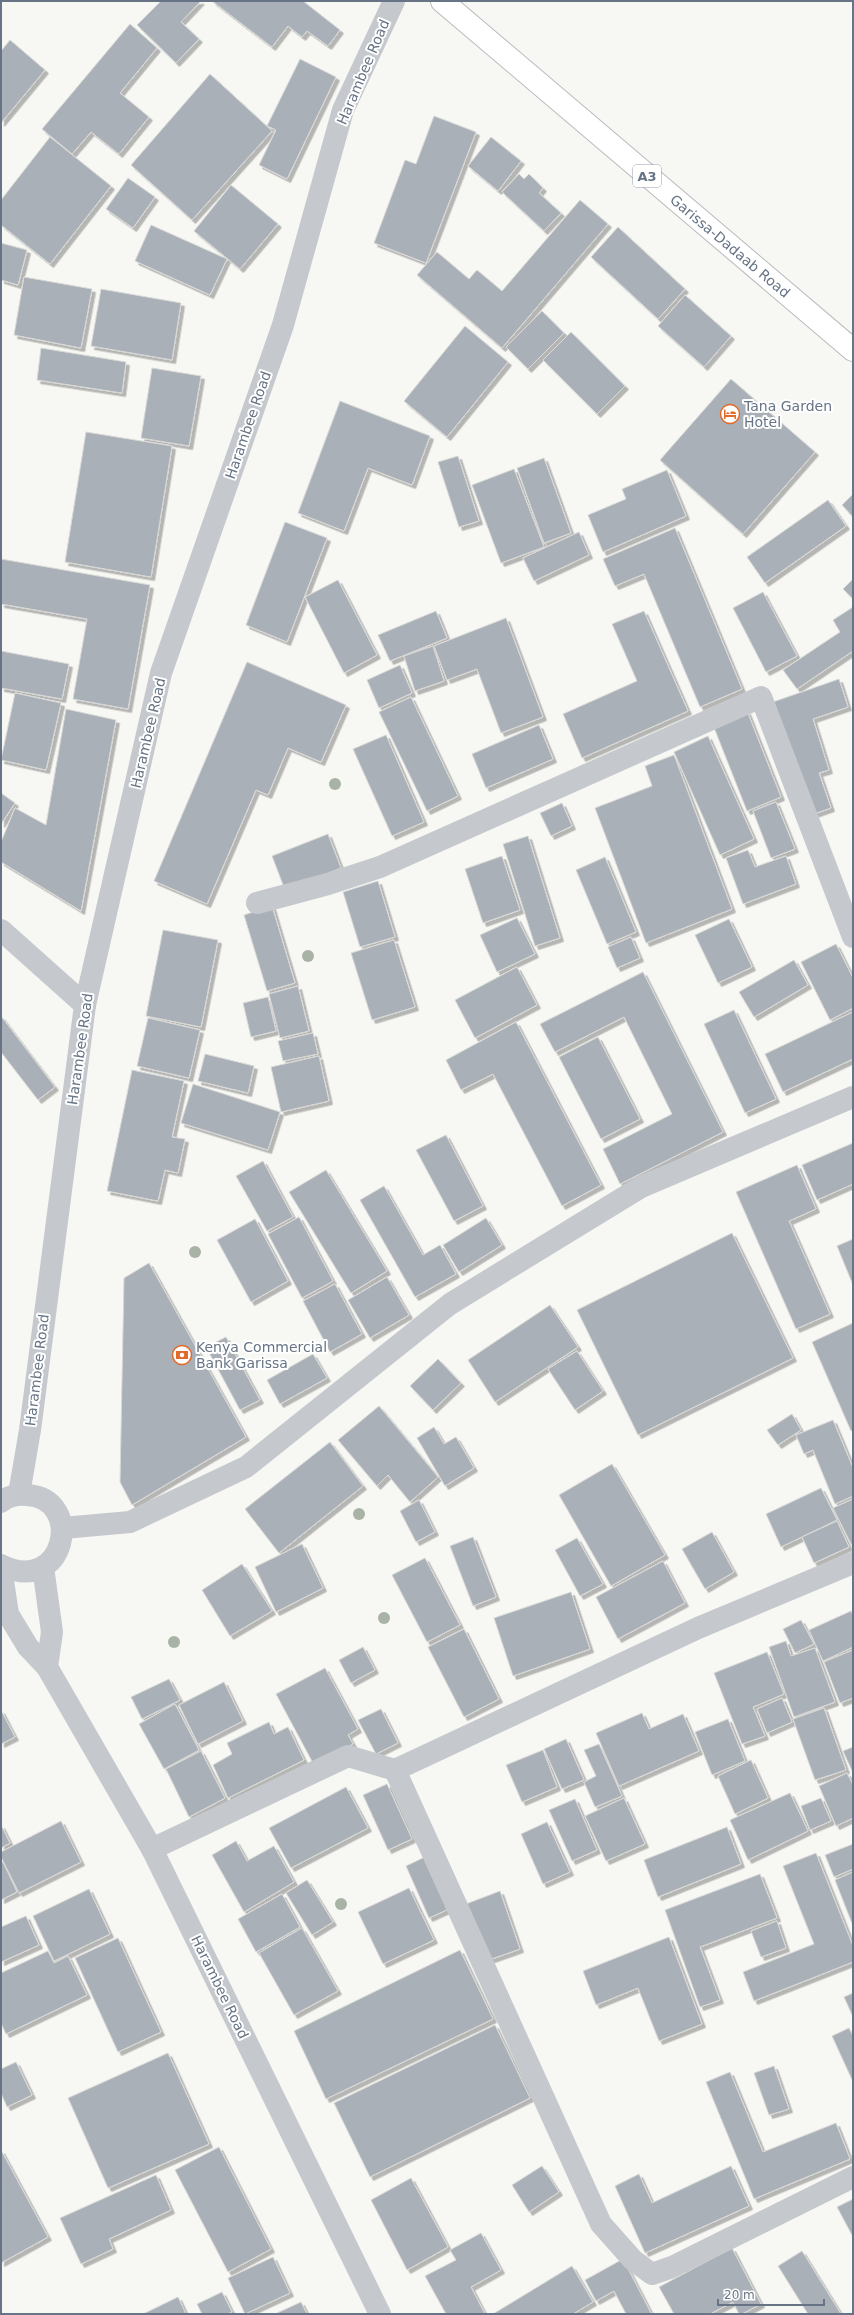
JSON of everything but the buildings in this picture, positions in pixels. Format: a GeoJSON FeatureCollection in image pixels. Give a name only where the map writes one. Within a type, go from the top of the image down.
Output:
{"type":"FeatureCollection","features":[{"type":"Feature","properties":{"kind":"highway","name":"Garissa-Dadaab Road"},"geometry":{"type":"LineString","coordinates":[[442,1],[853,350]]}},
{"type":"Feature","properties":{"kind":"street","name":"Harambee Road"},"geometry":{"type":"LineString","coordinates":[[10,1498],[30,1430],[85,1005],[161,674],[283,325],[344,110],[394,1]]}},
{"type":"Feature","properties":{"kind":"street"},"geometry":{"type":"LineString","coordinates":[[257,903],[328,884],[380,867],[761,697],[853,937]]}},
{"type":"Feature","properties":{"kind":"street"},"geometry":{"type":"LineString","coordinates":[[1,930],[85,1005]]}},
{"type":"Feature","properties":{"kind":"street"},"geometry":{"type":"LineString","coordinates":[[63,1528],[130,1522],[246,1467],[450,1304],[641,1187],[853,1097]]}},
{"type":"Feature","properties":{"kind":"street"},"geometry":{"type":"LineString","coordinates":[[1,1565],[14,1571],[29,1572],[43,1567],[55,1557],[62,1543],[63,1528],[57,1513],[47,1502],[33,1495],[10,1498]]}},
{"type":"Feature","properties":{"kind":"street"},"geometry":{"type":"LineString","coordinates":[[152,1849],[348,1756],[395,1770],[698,1628],[853,1563]]}},
{"type":"Feature","properties":{"kind":"street"},"geometry":{"type":"LineString","coordinates":[[43,1567],[52,1632],[47,1667]]}},
{"type":"Feature","properties":{"kind":"street","name":"Harambee Road"},"geometry":{"type":"LineString","coordinates":[[1,1568],[8,1614],[28,1647],[47,1667],[152,1849],[380,2314]]}},
{"type":"Feature","properties":{"kind":"street"},"geometry":{"type":"LineString","coordinates":[[395,1770],[601,2224],[633,2260],[652,2274],[672,2267],[853,2177]]}},
{"type":"Feature","properties":{"kind":"place","name":"Tana Garden Hotel"},"geometry":{"type":"Point","coordinates":[730,414]}},
{"type":"Feature","properties":{"kind":"place","name":"Kenya Commercial Bank Garissa"},"geometry":{"type":"Point","coordinates":[182,1355]}}]}
